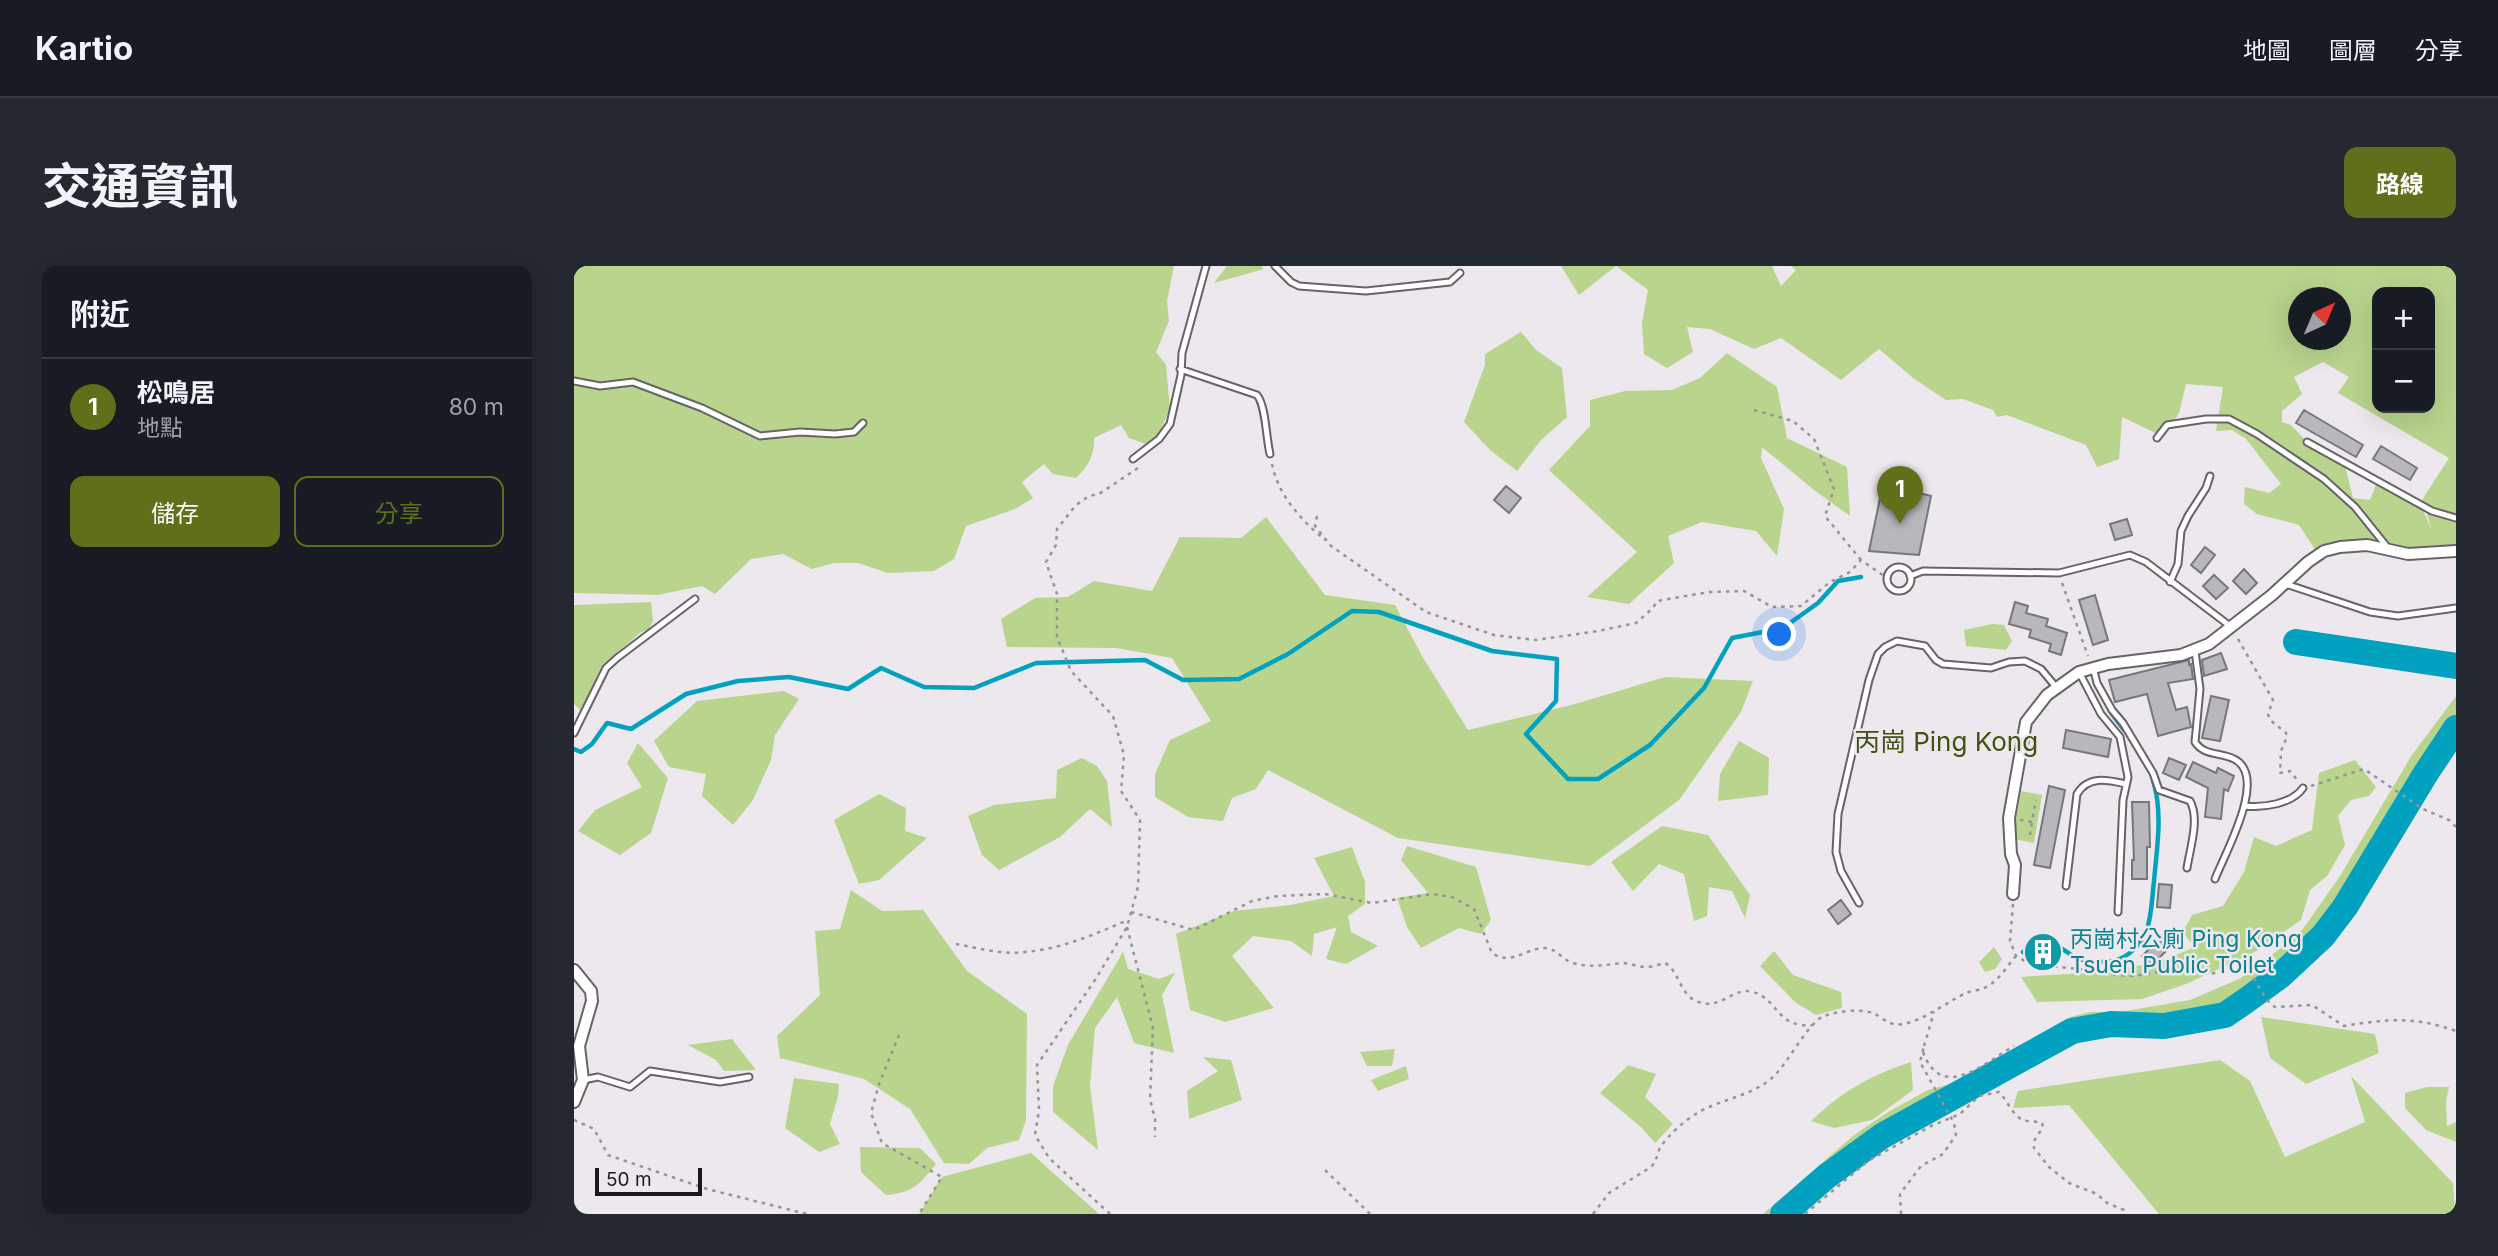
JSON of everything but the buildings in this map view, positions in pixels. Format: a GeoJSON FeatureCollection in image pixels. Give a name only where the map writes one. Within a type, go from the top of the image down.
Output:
{"type":"FeatureCollection","features":[{"type":"Feature","properties":{"kind":"street"},"geometry":{"type":"LineString","coordinates":[[2013,894],[2015,865],[2011,854],[2009,818],[2026,722],[2056,687],[2079,672],[2093,667],[2194,651],[2209,644],[2232,628],[2315,556],[2332,549],[2367,545],[2417,554],[2456,551]]}},
{"type":"Feature","properties":{"kind":"street"},"geometry":{"type":"LineString","coordinates":[[574,970],[591,991],[592,1001],[579,1046],[583,1080],[574,1102]]}},
{"type":"Feature","properties":{"kind":"lane"},"geometry":{"type":"LineString","coordinates":[[1133,458],[1159,439],[1170,424],[1181,375],[1181,353],[1206,266]]}},
{"type":"Feature","properties":{"kind":"lane"},"geometry":{"type":"LineString","coordinates":[[1275,266],[1290,282],[1299,286],[1366,291],[1450,282],[1460,273]]}},
{"type":"Feature","properties":{"kind":"lane"},"geometry":{"type":"LineString","coordinates":[[1180,369],[1257,395],[1263,405],[1264,427],[1270,454]]}},
{"type":"Feature","properties":{"kind":"lane"},"geometry":{"type":"LineString","coordinates":[[574,381],[600,386],[633,382],[702,408],[760,436],[800,432],[854,432],[863,423]]}},
{"type":"Feature","properties":{"kind":"lane"},"geometry":{"type":"LineString","coordinates":[[2157,438],[2167,425],[2206,419],[2229,419],[2257,434],[2324,480],[2355,507],[2390,550]]}},
{"type":"Feature","properties":{"kind":"lane"},"geometry":{"type":"LineString","coordinates":[[2307,442],[2423,506],[2456,517]]}},
{"type":"Feature","properties":{"kind":"lane"},"geometry":{"type":"LineString","coordinates":[[2170,582],[2178,564],[2181,531],[2210,476]]}},
{"type":"Feature","properties":{"kind":"lane"},"geometry":{"type":"LineString","coordinates":[[1910,576],[1923,571],[2059,573],[2130,555],[2146,562],[2232,628]]}},
{"type":"Feature","properties":{"kind":"lane"},"geometry":{"type":"LineString","coordinates":[[1894,568],[1902,568],[1910,576],[1910,584],[1901,591],[1894,590],[1887,581],[1888,573],[1894,568]]}},
{"type":"Feature","properties":{"kind":"lane"},"geometry":{"type":"LineString","coordinates":[[2284,583],[2370,611],[2398,616],[2456,608]]}},
{"type":"Feature","properties":{"kind":"lane"},"geometry":{"type":"LineString","coordinates":[[574,733],[606,668],[695,599]]}},
{"type":"Feature","properties":{"kind":"lane"},"geometry":{"type":"LineString","coordinates":[[1859,903],[1841,871],[1836,852],[1838,814],[1869,680],[1878,654],[1885,646],[1897,640],[1925,646],[1943,664],[1991,668],[2009,662],[2025,661],[2041,669],[2056,687]]}},
{"type":"Feature","properties":{"kind":"lane"},"geometry":{"type":"LineString","coordinates":[[2194,651],[2200,689],[2195,742],[2206,752],[2236,760],[2246,769],[2248,782],[2245,806],[2215,879]]}},
{"type":"Feature","properties":{"kind":"lane"},"geometry":{"type":"LineString","coordinates":[[2093,667],[2112,710],[2123,723],[2160,790],[2190,801],[2193,806],[2194,827],[2187,869]]}},
{"type":"Feature","properties":{"kind":"lane"},"geometry":{"type":"LineString","coordinates":[[2079,672],[2101,714],[2120,737],[2128,777],[2123,800],[2118,912]]}},
{"type":"Feature","properties":{"kind":"lane"},"geometry":{"type":"LineString","coordinates":[[2066,886],[2077,794],[2081,787],[2100,780],[2126,785]]}},
{"type":"Feature","properties":{"kind":"lane"},"geometry":{"type":"LineString","coordinates":[[2245,806],[2270,805],[2298,795],[2303,788]]}},
{"type":"Feature","properties":{"kind":"lane"},"geometry":{"type":"LineString","coordinates":[[583,1080],[598,1077],[630,1087],[650,1071],[720,1082],[749,1077]]}},
{"type":"Feature","properties":{"kind":"path"},"geometry":{"type":"LineString","coordinates":[[1754,410],[1793,421],[1814,439],[1834,489],[1825,516],[1861,560],[1884,576]]}},
{"type":"Feature","properties":{"kind":"path"},"geometry":{"type":"LineString","coordinates":[[1270,454],[1276,483],[1306,525],[1331,546],[1426,612],[1493,635],[1536,640],[1598,631],[1636,623],[1657,601],[1709,592],[1744,591],[1772,607],[1801,606],[1830,582],[1850,572],[1861,560]]}},
{"type":"Feature","properties":{"kind":"path"},"geometry":{"type":"LineString","coordinates":[[1110,1214],[1049,1158],[1035,1135],[1039,1110],[1037,1065],[1095,980],[1126,927],[1138,887],[1140,820],[1121,791],[1124,755],[1113,716],[1071,670],[1057,637],[1057,594],[1046,562],[1056,545],[1057,528],[1066,516],[1089,496],[1099,494],[1138,469],[1133,458]]}},
{"type":"Feature","properties":{"kind":"path"},"geometry":{"type":"LineString","coordinates":[[1317,516],[1315,526],[1331,546]]}},
{"type":"Feature","properties":{"kind":"path"},"geometry":{"type":"LineString","coordinates":[[2059,573],[2093,667]]}},
{"type":"Feature","properties":{"kind":"path"},"geometry":{"type":"LineString","coordinates":[[2232,628],[2273,700],[2268,714],[2270,720],[2286,733],[2281,751],[2280,773],[2290,771],[2303,788],[2364,769],[2423,809],[2449,820],[2456,827]]}},
{"type":"Feature","properties":{"kind":"path"},"geometry":{"type":"LineString","coordinates":[[2030,835],[2036,800]]}},
{"type":"Feature","properties":{"kind":"path"},"geometry":{"type":"LineString","coordinates":[[2009,818],[2032,822]]}},
{"type":"Feature","properties":{"kind":"path"},"geometry":{"type":"LineString","coordinates":[[1131,912],[1194,930],[1252,901],[1278,896],[1325,894],[1372,903],[1433,894],[1452,897],[1474,909],[1492,953],[1497,957],[1507,959],[1546,948],[1554,950],[1565,960],[1575,964],[1597,967],[1626,963],[1647,968],[1665,964],[1670,967],[1684,992],[1699,1003],[1723,1002],[1740,992],[1749,991],[1766,1000],[1792,1023],[1798,1026],[1813,1025]]}},
{"type":"Feature","properties":{"kind":"path"},"geometry":{"type":"LineString","coordinates":[[2013,894],[2011,941],[2016,956],[2030,964],[2134,976],[2185,967],[2196,968],[2210,975],[2233,962],[2242,964],[2265,999],[2277,1008],[2314,1006],[2342,1026],[2368,1021],[2421,1021],[2456,1031]]}},
{"type":"Feature","properties":{"kind":"path"},"geometry":{"type":"LineString","coordinates":[[956,944],[1024,953],[1080,941],[1128,920]]}},
{"type":"Feature","properties":{"kind":"path"},"geometry":{"type":"LineString","coordinates":[[1126,927],[1153,1028],[1150,1099],[1155,1119],[1155,1137]]}},
{"type":"Feature","properties":{"kind":"path"},"geometry":{"type":"LineString","coordinates":[[1593,1214],[1609,1194],[1651,1167],[1660,1149],[1686,1121],[1700,1111],[1738,1098],[1765,1084],[1796,1050],[1813,1025],[1823,1017],[1864,1012],[1873,1013],[1896,1025],[1926,1016],[1968,992],[1988,987],[2016,956]]}},
{"type":"Feature","properties":{"kind":"path"},"geometry":{"type":"LineString","coordinates":[[1901,1214],[1900,1194],[1916,1171],[1943,1154],[1956,1135],[1950,1116],[1920,1062],[1934,1011]]}},
{"type":"Feature","properties":{"kind":"path"},"geometry":{"type":"LineString","coordinates":[[899,1035],[878,1084],[871,1113],[882,1143],[942,1177],[919,1214]]}},
{"type":"Feature","properties":{"kind":"path"},"geometry":{"type":"LineString","coordinates":[[1924,1046],[1928,1065],[1938,1074],[1949,1078],[1959,1078],[2014,1046]]}},
{"type":"Feature","properties":{"kind":"path"},"geometry":{"type":"LineString","coordinates":[[1805,1214],[1868,1161],[1950,1116],[1960,1114],[1979,1096],[1999,1092],[2007,1099],[2016,1115],[2023,1120],[2042,1124],[2043,1127],[2034,1141],[2034,1148],[2049,1167],[2069,1183],[2097,1194],[2107,1203],[2124,1210],[2126,1214]]}},
{"type":"Feature","properties":{"kind":"path"},"geometry":{"type":"LineString","coordinates":[[574,1120],[594,1129],[608,1156],[707,1189],[807,1214]]}},
{"type":"Feature","properties":{"kind":"path"},"geometry":{"type":"LineString","coordinates":[[1325,1170],[1370,1214]]}},
{"type":"Feature","properties":{"kind":"green space"},"geometry":{"type":"Polygon","coordinates":[[[574,266],[1174,266],[1167,301],[1169,321],[1156,352],[1166,365],[1170,409],[1158,435],[1149,445],[1129,438],[1121,425],[1094,438],[1090,460],[1076,478],[1053,474],[1044,464],[1022,482],[1033,498],[1015,509],[966,526],[954,559],[934,571],[888,573],[858,563],[834,563],[812,569],[783,554],[751,559],[715,594],[702,586],[657,595],[574,593],[574,266]]]}},
{"type":"Feature","properties":{"kind":"green space"},"geometry":{"type":"Polygon","coordinates":[[[1227,266],[1261,266],[1264,269],[1214,283],[1227,266]]]}},
{"type":"Feature","properties":{"kind":"green space"},"geometry":{"type":"Polygon","coordinates":[[[1561,266],[1616,266],[1579,295],[1561,266]]]}},
{"type":"Feature","properties":{"kind":"green space"},"geometry":{"type":"Polygon","coordinates":[[[1616,266],[1772,266],[1781,286],[1796,270],[1791,266],[2456,266],[2456,546],[2441,553],[2383,549],[2373,540],[2354,549],[2320,557],[2299,525],[2257,514],[2244,504],[2245,487],[2269,493],[2281,484],[2246,439],[2232,430],[2216,431],[2223,387],[2186,384],[2179,413],[2164,437],[2122,417],[2119,459],[2097,467],[2086,445],[2007,415],[1997,417],[1993,410],[1963,399],[1946,400],[1913,378],[1879,349],[1841,380],[1781,338],[1754,349],[1710,329],[1687,327],[1693,352],[1667,368],[1644,354],[1642,323],[1648,290],[1616,266]]]}},
{"type":"Feature","properties":{"kind":"green space"},"geometry":{"type":"Polygon","coordinates":[[[1521,332],[1536,350],[1562,368],[1567,417],[1541,440],[1517,471],[1490,450],[1464,422],[1485,365],[1485,354],[1521,332]]]}},
{"type":"Feature","properties":{"kind":"green space"},"geometry":{"type":"Polygon","coordinates":[[[1727,353],[1777,387],[1787,438],[1847,467],[1850,516],[1762,447],[1761,458],[1784,509],[1777,556],[1756,531],[1702,522],[1668,536],[1674,563],[1629,604],[1587,597],[1637,552],[1549,470],[1590,426],[1590,400],[1625,391],[1672,390],[1700,378],[1727,353]]]}},
{"type":"Feature","properties":{"kind":"green space"},"geometry":{"type":"Polygon","coordinates":[[[1266,517],[1325,595],[1395,605],[1422,656],[1468,730],[1575,704],[1665,677],[1753,681],[1741,712],[1679,800],[1590,866],[1398,838],[1268,770],[1256,789],[1232,798],[1223,821],[1188,817],[1155,797],[1155,774],[1170,740],[1211,721],[1172,658],[1116,648],[1007,647],[1001,619],[1035,598],[1068,597],[1094,581],[1152,591],[1180,537],[1241,538],[1266,517]]]}},
{"type":"Feature","properties":{"kind":"green space"},"geometry":{"type":"Polygon","coordinates":[[[651,602],[653,621],[649,629],[640,633],[602,665],[581,711],[574,704],[574,605],[651,602]]]}},
{"type":"Feature","properties":{"kind":"green space"},"geometry":{"type":"Polygon","coordinates":[[[1992,624],[2004,625],[2012,641],[2006,650],[1966,646],[1964,630],[1992,624]]]}},
{"type":"Feature","properties":{"kind":"green space"},"geometry":{"type":"Polygon","coordinates":[[[2293,629],[2456,653],[2456,677],[2294,651],[2293,629]]]}},
{"type":"Feature","properties":{"kind":"green space"},"geometry":{"type":"Polygon","coordinates":[[[784,691],[799,699],[775,735],[771,760],[753,800],[733,825],[702,796],[706,774],[669,767],[654,741],[697,701],[784,691]]]}},
{"type":"Feature","properties":{"kind":"green space"},"geometry":{"type":"Polygon","coordinates":[[[2456,696],[2456,744],[2340,927],[2296,973],[2270,994],[2230,1019],[2164,1031],[2130,1030],[2088,1038],[1897,1137],[1857,1162],[1799,1214],[1763,1214],[1854,1135],[1888,1112],[1928,1090],[1958,1082],[2070,1017],[2090,1012],[2120,1012],[2190,1000],[2239,979],[2259,966],[2303,929],[2340,876],[2412,755],[2456,696]]]}},
{"type":"Feature","properties":{"kind":"green space"},"geometry":{"type":"Polygon","coordinates":[[[1739,741],[1769,758],[1768,795],[1718,801],[1720,774],[1739,741]]]}},
{"type":"Feature","properties":{"kind":"green space"},"geometry":{"type":"Polygon","coordinates":[[[638,743],[668,778],[651,833],[620,855],[578,831],[595,810],[642,787],[627,763],[638,743]]]}},
{"type":"Feature","properties":{"kind":"green space"},"geometry":{"type":"Polygon","coordinates":[[[1082,758],[1097,766],[1107,781],[1112,827],[1090,809],[1060,837],[999,870],[982,855],[968,816],[994,805],[1056,798],[1057,770],[1082,758]]]}},
{"type":"Feature","properties":{"kind":"green space"},"geometry":{"type":"Polygon","coordinates":[[[2355,760],[2376,787],[2369,796],[2351,800],[2338,816],[2345,845],[2327,876],[2310,890],[2301,920],[2255,952],[2186,984],[2142,999],[2037,1002],[2021,977],[2132,967],[2174,956],[2194,947],[2183,932],[2192,915],[2223,906],[2244,872],[2254,837],[2276,846],[2312,830],[2319,773],[2355,760]]]}},
{"type":"Feature","properties":{"kind":"green space"},"geometry":{"type":"Polygon","coordinates":[[[2021,791],[2042,795],[2034,843],[2013,839],[2021,791]]]}},
{"type":"Feature","properties":{"kind":"green space"},"geometry":{"type":"Polygon","coordinates":[[[879,794],[906,808],[905,831],[927,838],[879,880],[859,884],[834,820],[879,794]]]}},
{"type":"Feature","properties":{"kind":"green space"},"geometry":{"type":"Polygon","coordinates":[[[1662,826],[1708,835],[1750,895],[1745,918],[1732,891],[1709,887],[1707,916],[1694,921],[1684,874],[1659,864],[1633,891],[1611,862],[1662,826]]]}},
{"type":"Feature","properties":{"kind":"green space"},"geometry":{"type":"Polygon","coordinates":[[[1407,846],[1476,867],[1491,920],[1481,934],[1459,928],[1421,948],[1407,927],[1397,898],[1428,893],[1401,860],[1407,846]]]}},
{"type":"Feature","properties":{"kind":"green space"},"geometry":{"type":"Polygon","coordinates":[[[1352,847],[1365,882],[1365,904],[1348,916],[1351,932],[1378,946],[1346,964],[1326,959],[1337,927],[1314,934],[1312,956],[1291,941],[1253,936],[1232,956],[1274,1008],[1225,1022],[1190,1010],[1176,934],[1234,911],[1290,905],[1334,896],[1314,858],[1352,847]]]}},
{"type":"Feature","properties":{"kind":"green space"},"geometry":{"type":"Polygon","coordinates":[[[851,890],[882,911],[923,910],[967,971],[1027,1014],[1026,1120],[1019,1140],[987,1148],[969,1164],[944,1163],[910,1109],[864,1079],[780,1058],[777,1036],[820,995],[815,931],[840,929],[851,890]]]}},
{"type":"Feature","properties":{"kind":"green space"},"geometry":{"type":"Polygon","coordinates":[[[1994,947],[2002,959],[1995,969],[1985,972],[1979,962],[1994,947]]]}},
{"type":"Feature","properties":{"kind":"green space"},"geometry":{"type":"Polygon","coordinates":[[[1774,951],[1793,975],[1841,992],[1842,1008],[1816,1015],[1795,1002],[1760,966],[1774,951]]]}},
{"type":"Feature","properties":{"kind":"green space"},"geometry":{"type":"Polygon","coordinates":[[[1123,952],[1128,969],[1159,979],[1175,973],[1162,995],[1174,1053],[1134,1043],[1117,997],[1095,1028],[1090,1086],[1098,1150],[1053,1112],[1053,1086],[1068,1045],[1123,952]]]}},
{"type":"Feature","properties":{"kind":"green space"},"geometry":{"type":"Polygon","coordinates":[[[2261,1017],[2375,1034],[2379,1053],[2306,1084],[2270,1058],[2261,1017]]]}},
{"type":"Feature","properties":{"kind":"green space"},"geometry":{"type":"Polygon","coordinates":[[[732,1039],[756,1070],[724,1071],[716,1060],[688,1045],[732,1039]]]}},
{"type":"Feature","properties":{"kind":"green space"},"geometry":{"type":"Polygon","coordinates":[[[1395,1049],[1392,1066],[1367,1066],[1360,1052],[1395,1049]]]}},
{"type":"Feature","properties":{"kind":"green space"},"geometry":{"type":"Polygon","coordinates":[[[1203,1057],[1231,1060],[1242,1100],[1189,1119],[1187,1091],[1218,1071],[1203,1057]]]}},
{"type":"Feature","properties":{"kind":"green space"},"geometry":{"type":"Polygon","coordinates":[[[2220,1060],[2250,1081],[2285,1157],[2365,1122],[2351,1076],[2453,1183],[2455,1214],[2159,1214],[2069,1105],[2013,1108],[2018,1091],[2220,1060]]]}},
{"type":"Feature","properties":{"kind":"green space"},"geometry":{"type":"Polygon","coordinates":[[[1911,1062],[1913,1090],[1872,1120],[1834,1128],[1811,1121],[1857,1085],[1911,1062]]]}},
{"type":"Feature","properties":{"kind":"green space"},"geometry":{"type":"Polygon","coordinates":[[[1628,1065],[1656,1074],[1645,1097],[1673,1124],[1655,1143],[1642,1128],[1600,1093],[1628,1065]]]}},
{"type":"Feature","properties":{"kind":"green space"},"geometry":{"type":"Polygon","coordinates":[[[1406,1066],[1409,1079],[1378,1091],[1371,1080],[1406,1066]]]}},
{"type":"Feature","properties":{"kind":"green space"},"geometry":{"type":"Polygon","coordinates":[[[794,1078],[839,1084],[830,1124],[840,1144],[819,1152],[785,1128],[794,1078]]]}},
{"type":"Feature","properties":{"kind":"green space"},"geometry":{"type":"Polygon","coordinates":[[[2427,1087],[2449,1087],[2446,1101],[2447,1126],[2456,1122],[2456,1142],[2426,1130],[2405,1108],[2405,1093],[2427,1087]]]}},
{"type":"Feature","properties":{"kind":"green space"},"geometry":{"type":"Polygon","coordinates":[[[860,1147],[920,1148],[936,1164],[915,1187],[886,1195],[861,1172],[860,1147]]]}},
{"type":"Feature","properties":{"kind":"green space"},"geometry":{"type":"Polygon","coordinates":[[[1031,1153],[1099,1214],[919,1214],[942,1177],[1031,1153]]]}},
{"type":"Feature","properties":{"kind":"waterway"},"geometry":{"type":"LineString","coordinates":[[574,749],[581,752],[592,744],[607,723],[631,729],[686,694],[738,681],[789,677],[848,689],[881,668],[924,687],[974,688],[1036,663],[1145,660],[1183,680],[1239,679],[1288,654],[1352,611],[1379,612],[1492,651],[1557,659],[1556,701],[1526,734],[1568,779],[1598,779],[1650,745],[1704,688],[1732,638],[1783,628],[1818,603],[1838,581],[1861,577]]}},
{"type":"Feature","properties":{"kind":"waterway"},"geometry":{"type":"LineString","coordinates":[[2296,642],[2456,666]]}},
{"type":"Feature","properties":{"kind":"waterway"},"geometry":{"type":"LineString","coordinates":[[2112,714],[2124,730]]}},
{"type":"Feature","properties":{"kind":"waterway"},"geometry":{"type":"LineString","coordinates":[[1783,1214],[1827,1176],[1882,1136],[2072,1031],[2111,1024],[2164,1026],[2225,1015],[2244,1002],[2280,976],[2323,936],[2345,907],[2456,728]]}},
{"type":"Feature","properties":{"kind":"waterway"},"geometry":{"type":"LineString","coordinates":[[2023,952],[2039,944],[2050,944],[2075,958],[2109,962],[2124,957],[2138,945],[2145,935],[2150,917],[2157,856],[2159,817],[2153,780]]}},
{"type":"Feature","properties":{"kind":"place","name":"松鳴居"},"geometry":{"type":"Point","coordinates":[1900,524]}},
{"type":"Feature","properties":{"kind":"place","name":"丙崗村公廁 Ping Kong Tsuen Public Toilet"},"geometry":{"type":"Point","coordinates":[2043,952]}},
{"type":"Feature","properties":{"kind":"district","name":"丙崗 Ping Kong"},"geometry":{"type":"Point","coordinates":[1946,741]}}]}
